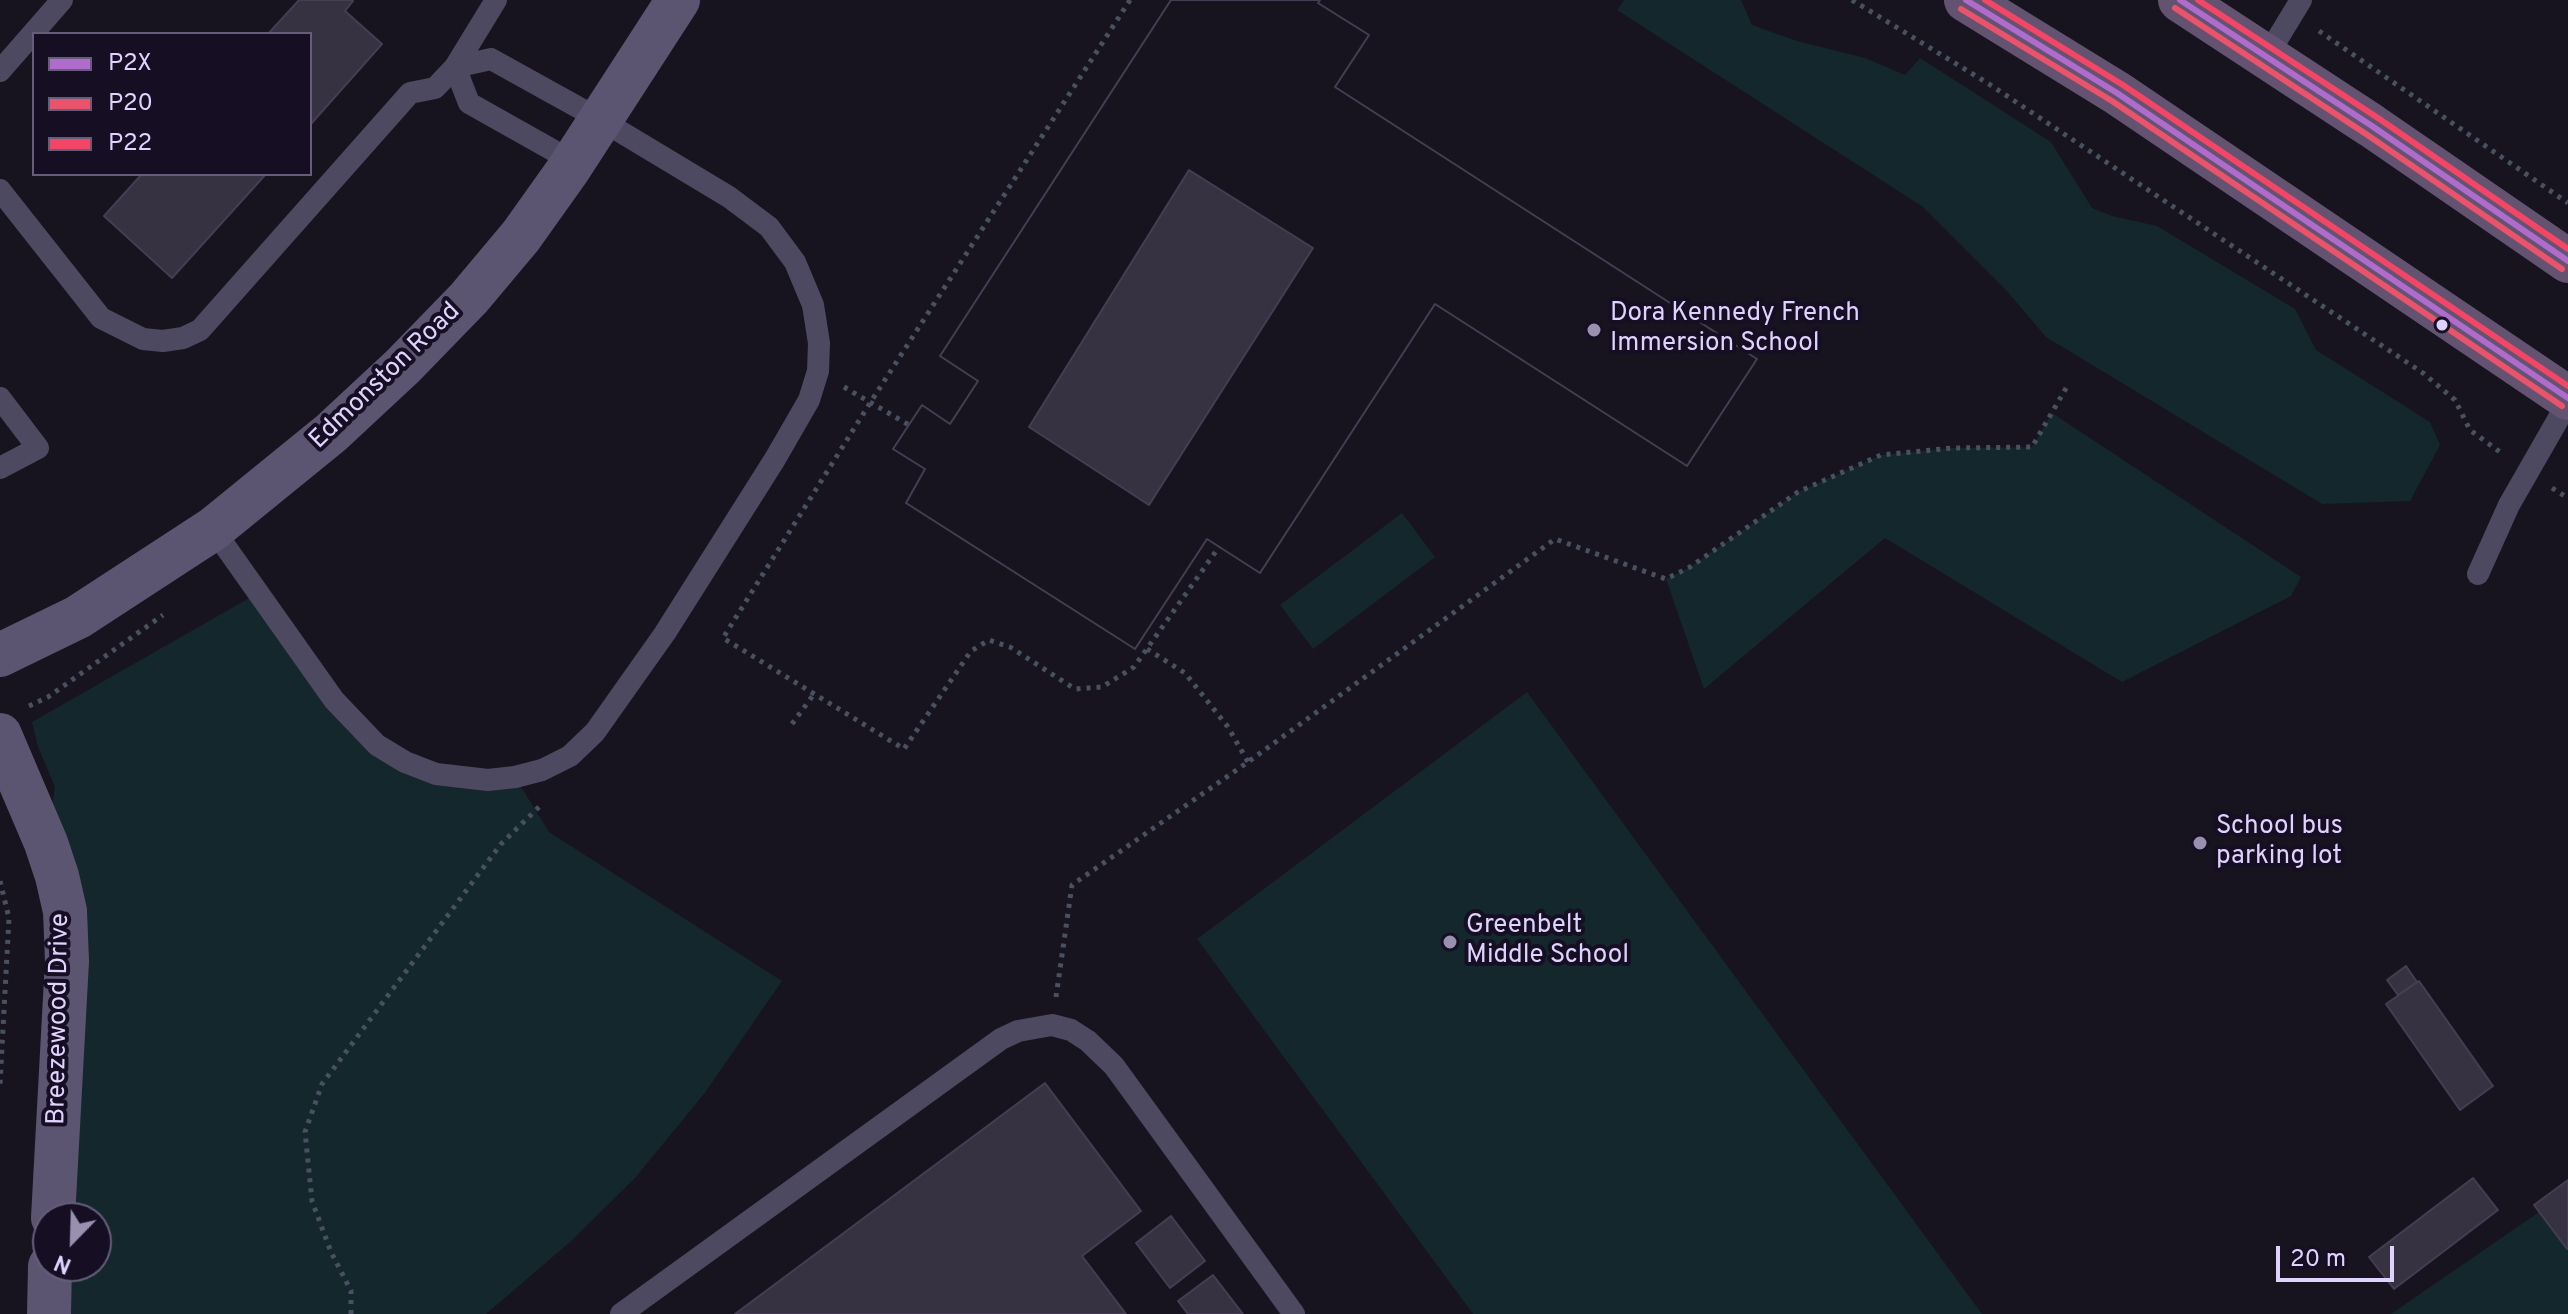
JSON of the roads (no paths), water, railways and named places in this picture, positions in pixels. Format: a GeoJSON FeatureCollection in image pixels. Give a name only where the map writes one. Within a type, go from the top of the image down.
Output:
{"type":"FeatureCollection","features":[{"type":"Feature","properties":{"kind":"main road"},"geometry":{"type":"LineString","coordinates":[[1966,0],[2117,93],[2568,400]]}},
{"type":"Feature","properties":{"kind":"main road"},"geometry":{"type":"LineString","coordinates":[[2180,0],[2568,261]]}},
{"type":"Feature","properties":{"kind":"street","name":"Edmonston Road"},"geometry":{"type":"LineString","coordinates":[[0,655],[78,617],[213,529],[331,433],[403,366],[469,298],[510,249],[601,120],[678,0]]}},
{"type":"Feature","properties":{"kind":"street","name":"Breezewood Drive"},"geometry":{"type":"LineString","coordinates":[[12,722],[65,911],[67,961],[54,1202]]}},
{"type":"Feature","properties":{"kind":"street"},"geometry":{"type":"LineString","coordinates":[[49,1314],[50,1282]]}},
{"type":"Feature","properties":{"kind":"lane"},"geometry":{"type":"LineString","coordinates":[[34,32],[62,0]]}},
{"type":"Feature","properties":{"kind":"lane"},"geometry":{"type":"LineString","coordinates":[[0,190],[101,318],[143,339],[163,341],[183,338],[200,330],[410,93],[435,88],[455,67],[496,0]]}},
{"type":"Feature","properties":{"kind":"lane"},"geometry":{"type":"LineString","coordinates":[[2267,56],[2297,7]]}},
{"type":"Feature","properties":{"kind":"lane"},"geometry":{"type":"LineString","coordinates":[[0,71],[32,34]]}},
{"type":"Feature","properties":{"kind":"lane"},"geometry":{"type":"LineString","coordinates":[[213,529],[334,700],[377,745],[405,762],[436,774],[462,779],[488,780],[542,770],[570,756],[595,732],[665,633],[809,400],[818,371],[819,343],[813,305],[795,262],[769,227],[729,197],[601,120],[491,59],[455,67]]}},
{"type":"Feature","properties":{"kind":"lane"},"geometry":{"type":"LineString","coordinates":[[455,67],[469,103],[572,161]]}},
{"type":"Feature","properties":{"kind":"lane"},"geometry":{"type":"LineString","coordinates":[[0,398],[38,448],[0,468]]}},
{"type":"Feature","properties":{"kind":"lane"},"geometry":{"type":"LineString","coordinates":[[2478,574],[2509,505],[2568,400]]}},
{"type":"Feature","properties":{"kind":"lane"},"geometry":{"type":"LineString","coordinates":[[621,1314],[1001,1039],[1018,1031],[1052,1025],[1071,1030],[1088,1041],[1114,1066],[1294,1314]]}},
{"type":"Feature","properties":{"kind":"place","name":"Dora Kennedy French Immersion School"},"geometry":{"type":"Point","coordinates":[1594,330]}},
{"type":"Feature","properties":{"kind":"place","name":"School bus parking lot"},"geometry":{"type":"Point","coordinates":[2200,843]}},
{"type":"Feature","properties":{"kind":"place","name":"Greenbelt Middle School"},"geometry":{"type":"Point","coordinates":[1450,942]}}]}
